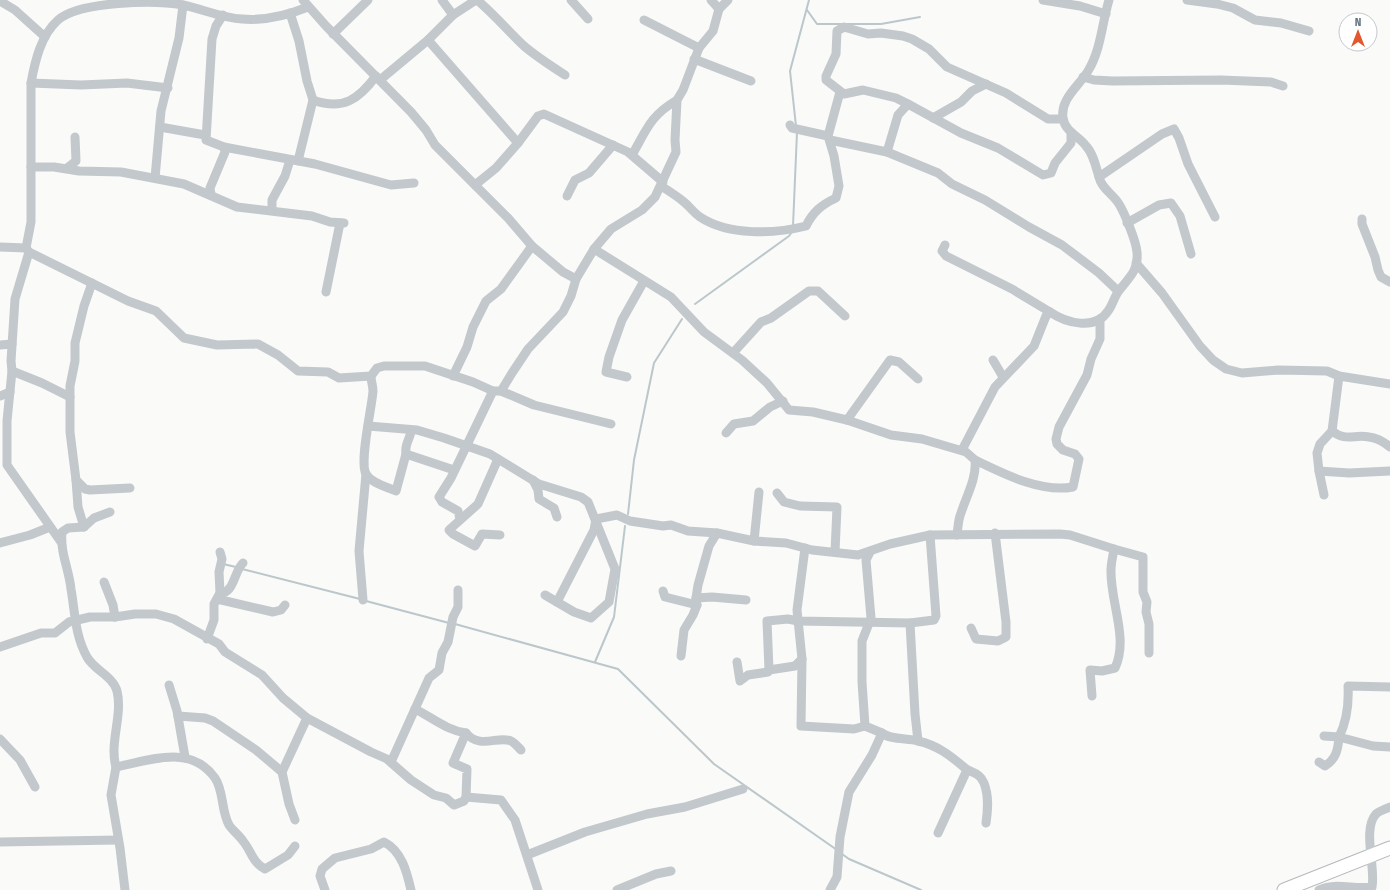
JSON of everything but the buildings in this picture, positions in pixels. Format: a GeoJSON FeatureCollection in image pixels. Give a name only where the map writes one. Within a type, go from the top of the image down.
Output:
{"type":"FeatureCollection","features":[{"type":"Feature","properties":{"kind":"highway"},"geometry":{"type":"LineString","coordinates":[[1284,890],[1390,848]]}},
{"type":"Feature","properties":{"kind":"street"},"geometry":{"type":"LineString","coordinates":[[61,542],[4,468],[4,412],[10,392],[15,299],[27,250],[31,222],[31,83],[34,65],[45,37],[58,20],[67,14],[99,3],[158,0],[243,19],[290,14],[305,3],[426,130],[435,146],[508,218],[532,246],[563,272],[576,279]]}},
{"type":"Feature","properties":{"kind":"street"},"geometry":{"type":"LineString","coordinates":[[333,34],[368,0]]}},
{"type":"Feature","properties":{"kind":"street"},"geometry":{"type":"LineString","coordinates":[[442,0],[453,15]]}},
{"type":"Feature","properties":{"kind":"street"},"geometry":{"type":"LineString","coordinates":[[313,100],[338,105],[351,101],[378,78],[428,40],[453,15],[477,0],[494,14],[523,45],[541,60],[565,75]]}},
{"type":"Feature","properties":{"kind":"street"},"geometry":{"type":"LineString","coordinates":[[571,0],[588,19]]}},
{"type":"Feature","properties":{"kind":"street"},"geometry":{"type":"LineString","coordinates":[[711,0],[718,9]]}},
{"type":"Feature","properties":{"kind":"street"},"geometry":{"type":"LineString","coordinates":[[460,518],[458,511],[442,502],[439,497],[466,445],[497,391],[528,350],[563,312],[571,296],[576,279],[594,249],[611,230],[642,210],[655,197],[676,152],[675,140],[677,100],[683,90],[699,48],[713,31],[718,9],[728,0]]}},
{"type":"Feature","properties":{"kind":"street"},"geometry":{"type":"LineString","coordinates":[[1043,0],[1080,6],[1106,14]]}},
{"type":"Feature","properties":{"kind":"street"},"geometry":{"type":"LineString","coordinates":[[945,245],[942,251],[946,256],[1006,286],[1058,317],[1085,324],[1100,319],[1107,312],[1118,291],[1132,276],[1136,263],[1136,243],[1119,204],[1100,182],[1087,146],[1071,134],[1063,119],[1064,106],[1088,70],[1096,50],[1109,0]]}},
{"type":"Feature","properties":{"kind":"street"},"geometry":{"type":"LineString","coordinates":[[1187,0],[1233,8],[1256,20],[1282,23],[1309,31]]}},
{"type":"Feature","properties":{"kind":"street"},"geometry":{"type":"LineString","coordinates":[[5,1],[45,37]]}},
{"type":"Feature","properties":{"kind":"street"},"geometry":{"type":"LineString","coordinates":[[155,178],[161,111],[168,88],[179,38],[183,5]]}},
{"type":"Feature","properties":{"kind":"street"},"geometry":{"type":"LineString","coordinates":[[272,210],[272,200],[294,160],[313,100],[307,81],[299,41],[290,14]]}},
{"type":"Feature","properties":{"kind":"street"},"geometry":{"type":"LineString","coordinates":[[223,15],[216,26],[212,39],[209,102],[205,136],[206,140],[224,146],[337,169],[391,185],[414,182]]}},
{"type":"Feature","properties":{"kind":"street"},"geometry":{"type":"LineString","coordinates":[[644,20],[699,48]]}},
{"type":"Feature","properties":{"kind":"street"},"geometry":{"type":"LineString","coordinates":[[1063,119],[1048,119],[1006,93],[947,67],[929,49],[912,39],[903,36],[881,33],[868,34],[844,27],[838,30],[836,34],[838,42],[836,54],[826,76],[826,80],[844,94],[863,90],[896,98],[961,133],[998,148],[1044,175],[1051,174],[1055,163],[1071,143],[1071,134]]}},
{"type":"Feature","properties":{"kind":"street"},"geometry":{"type":"LineString","coordinates":[[428,40],[518,143]]}},
{"type":"Feature","properties":{"kind":"street"},"geometry":{"type":"LineString","coordinates":[[694,59],[751,81]]}},
{"type":"Feature","properties":{"kind":"street"},"geometry":{"type":"LineString","coordinates":[[1083,77],[1094,80],[1113,81],[1221,80],[1271,82],[1283,86]]}},
{"type":"Feature","properties":{"kind":"street"},"geometry":{"type":"LineString","coordinates":[[31,83],[81,85],[127,83],[168,88]]}},
{"type":"Feature","properties":{"kind":"street"},"geometry":{"type":"LineString","coordinates":[[932,118],[961,102],[972,91],[986,84]]}},
{"type":"Feature","properties":{"kind":"street"},"geometry":{"type":"LineString","coordinates":[[475,184],[496,168],[518,143],[538,116],[544,114],[632,155],[662,184],[684,201],[699,217],[725,228],[759,231],[793,229],[806,226],[811,215],[822,205],[836,198],[839,186],[829,138],[840,92]]}},
{"type":"Feature","properties":{"kind":"street"},"geometry":{"type":"LineString","coordinates":[[632,155],[653,117],[663,108],[677,100]]}},
{"type":"Feature","properties":{"kind":"street"},"geometry":{"type":"LineString","coordinates":[[887,152],[898,115],[908,104]]}},
{"type":"Feature","properties":{"kind":"street"},"geometry":{"type":"LineString","coordinates":[[790,125],[792,128],[887,152],[938,174],[952,184],[985,200],[1029,228],[1062,244],[1118,291]]}},
{"type":"Feature","properties":{"kind":"street"},"geometry":{"type":"LineString","coordinates":[[160,127],[205,136]]}},
{"type":"Feature","properties":{"kind":"street"},"geometry":{"type":"LineString","coordinates":[[1099,177],[1162,134],[1174,128],[1188,164],[1215,217]]}},
{"type":"Feature","properties":{"kind":"street"},"geometry":{"type":"LineString","coordinates":[[67,168],[76,160],[74,137]]}},
{"type":"Feature","properties":{"kind":"street"},"geometry":{"type":"LineString","coordinates":[[567,196],[575,180],[589,173],[613,145]]}},
{"type":"Feature","properties":{"kind":"street"},"geometry":{"type":"LineString","coordinates":[[211,195],[210,188],[225,152],[224,146]]}},
{"type":"Feature","properties":{"kind":"street"},"geometry":{"type":"LineString","coordinates":[[31,167],[67,168],[79,171],[121,172],[155,178],[184,184],[237,207],[312,216],[330,222],[342,223],[326,292]]}},
{"type":"Feature","properties":{"kind":"street"},"geometry":{"type":"LineString","coordinates":[[1127,223],[1159,205],[1171,203],[1180,216],[1191,254]]}},
{"type":"Feature","properties":{"kind":"street"},"geometry":{"type":"LineString","coordinates":[[1362,219],[1362,224],[1381,277],[1390,282]]}},
{"type":"Feature","properties":{"kind":"street"},"geometry":{"type":"LineString","coordinates":[[0,246],[27,250],[128,301],[156,311],[184,338],[217,345],[258,344],[278,355],[298,371],[328,372],[339,378],[371,376]]}},
{"type":"Feature","properties":{"kind":"street"},"geometry":{"type":"LineString","coordinates":[[453,376],[467,347],[472,327],[486,301],[500,288],[532,246]]}},
{"type":"Feature","properties":{"kind":"street"},"geometry":{"type":"LineString","coordinates":[[594,249],[671,297],[704,332],[733,353],[767,383],[783,401],[784,406],[789,410],[813,412],[847,420],[891,435],[922,439],[962,450],[975,460],[1019,479],[1043,486],[1073,487],[1079,458],[1075,454],[1063,450],[1057,444],[1056,439],[1059,427],[1087,375],[1091,359],[1100,339],[1100,319]]}},
{"type":"Feature","properties":{"kind":"street"},"geometry":{"type":"LineString","coordinates":[[1136,263],[1162,293],[1200,346],[1212,360],[1226,369],[1242,373],[1278,370],[1327,371],[1339,376],[1390,384]]}},
{"type":"Feature","properties":{"kind":"street"},"geometry":{"type":"LineString","coordinates":[[627,377],[606,372],[609,357],[622,320],[644,281]]}},
{"type":"Feature","properties":{"kind":"street"},"geometry":{"type":"LineString","coordinates":[[84,527],[78,503],[70,432],[70,397],[75,343],[84,306],[92,283]]}},
{"type":"Feature","properties":{"kind":"street"},"geometry":{"type":"LineString","coordinates":[[733,353],[761,322],[776,315],[809,291],[818,291],[845,316]]}},
{"type":"Feature","properties":{"kind":"street"},"geometry":{"type":"LineString","coordinates":[[962,450],[994,387],[1034,346],[1039,338],[1046,316],[1050,312]]}},
{"type":"Feature","properties":{"kind":"street"},"geometry":{"type":"LineString","coordinates":[[0,345],[12,344]]}},
{"type":"Feature","properties":{"kind":"street"},"geometry":{"type":"LineString","coordinates":[[847,420],[890,360],[899,362],[918,379]]}},
{"type":"Feature","properties":{"kind":"street"},"geometry":{"type":"LineString","coordinates":[[993,360],[1003,377]]}},
{"type":"Feature","properties":{"kind":"street"},"geometry":{"type":"LineString","coordinates":[[363,600],[359,551],[366,474],[364,463],[373,390],[371,376],[377,368],[384,366],[425,366],[534,405],[611,424]]}},
{"type":"Feature","properties":{"kind":"street"},"geometry":{"type":"LineString","coordinates":[[12,371],[42,382],[70,397]]}},
{"type":"Feature","properties":{"kind":"street"},"geometry":{"type":"LineString","coordinates":[[1324,495],[1317,453],[1320,444],[1332,431],[1339,376]]}},
{"type":"Feature","properties":{"kind":"street"},"geometry":{"type":"LineString","coordinates":[[0,396],[10,392]]}},
{"type":"Feature","properties":{"kind":"street"},"geometry":{"type":"LineString","coordinates":[[726,433],[734,424],[753,421],[770,407],[783,401]]}},
{"type":"Feature","properties":{"kind":"street"},"geometry":{"type":"LineString","coordinates":[[368,426],[410,430],[466,445],[490,454],[533,480],[559,491],[581,497],[588,502],[615,569],[609,602],[591,618],[574,612],[545,595]]}},
{"type":"Feature","properties":{"kind":"street"},"geometry":{"type":"LineString","coordinates":[[366,474],[371,480],[396,491],[406,454],[405,448],[410,430]]}},
{"type":"Feature","properties":{"kind":"street"},"geometry":{"type":"LineString","coordinates":[[1332,431],[1340,437],[1370,437],[1383,442],[1390,447]]}},
{"type":"Feature","properties":{"kind":"street"},"geometry":{"type":"LineString","coordinates":[[406,454],[454,470]]}},
{"type":"Feature","properties":{"kind":"street"},"geometry":{"type":"LineString","coordinates":[[498,459],[478,504],[460,518],[449,530],[475,546],[482,534],[500,535]]}},
{"type":"Feature","properties":{"kind":"street"},"geometry":{"type":"LineString","coordinates":[[957,535],[960,515],[972,483],[975,460]]}},
{"type":"Feature","properties":{"kind":"street"},"geometry":{"type":"LineString","coordinates":[[1319,471],[1349,473],[1390,471]]}},
{"type":"Feature","properties":{"kind":"street"},"geometry":{"type":"LineString","coordinates":[[76,480],[85,488],[90,490],[130,488]]}},
{"type":"Feature","properties":{"kind":"street"},"geometry":{"type":"LineString","coordinates":[[533,480],[538,490],[539,499],[554,508],[557,517]]}},
{"type":"Feature","properties":{"kind":"street"},"geometry":{"type":"LineString","coordinates":[[754,542],[759,492]]}},
{"type":"Feature","properties":{"kind":"street"},"geometry":{"type":"LineString","coordinates":[[777,493],[784,502],[800,506],[837,507],[835,552]]}},
{"type":"Feature","properties":{"kind":"street"},"geometry":{"type":"LineString","coordinates":[[110,512],[94,518],[84,527],[68,528],[62,532],[61,542],[63,557],[69,578],[78,640],[87,658],[98,670],[113,682],[116,688],[119,705],[116,724],[116,767],[110,795],[125,890]]}},
{"type":"Feature","properties":{"kind":"street"},"geometry":{"type":"LineString","coordinates":[[596,519],[617,515],[630,521],[663,526],[671,525],[688,531],[717,533],[754,542],[786,543],[805,548],[858,555],[890,544],[930,535],[1070,535],[1143,557],[1143,592],[1147,602],[1146,612],[1149,624],[1149,653]]}},
{"type":"Feature","properties":{"kind":"street"},"geometry":{"type":"LineString","coordinates":[[557,602],[594,530],[596,519]]}},
{"type":"Feature","properties":{"kind":"street"},"geometry":{"type":"LineString","coordinates":[[0,543],[30,535],[50,527]]}},
{"type":"Feature","properties":{"kind":"street"},"geometry":{"type":"LineString","coordinates":[[681,656],[684,630],[694,615],[709,546],[717,533]]}},
{"type":"Feature","properties":{"kind":"street"},"geometry":{"type":"LineString","coordinates":[[971,628],[976,639],[998,641],[1006,637],[1006,622],[995,534]]}},
{"type":"Feature","properties":{"kind":"street"},"geometry":{"type":"LineString","coordinates":[[769,670],[767,621],[788,619],[798,621],[869,621],[910,623],[934,620],[936,616],[930,535]]}},
{"type":"Feature","properties":{"kind":"street"},"geometry":{"type":"LineString","coordinates":[[805,548],[805,560],[798,593],[798,621],[802,659],[801,726],[854,729],[865,726],[886,736],[918,741],[939,749],[958,761],[967,770],[976,773],[984,782],[988,805],[986,823]]}},
{"type":"Feature","properties":{"kind":"street"},"geometry":{"type":"LineString","coordinates":[[1092,696],[1090,670],[1102,671],[1115,668],[1118,660],[1119,639],[1110,571],[1114,549]]}},
{"type":"Feature","properties":{"kind":"street"},"geometry":{"type":"LineString","coordinates":[[207,639],[214,620],[214,604],[218,596],[219,572],[222,559],[220,552]]}},
{"type":"Feature","properties":{"kind":"street"},"geometry":{"type":"LineString","coordinates":[[865,726],[862,682],[862,641],[871,618],[866,560],[870,552]]}},
{"type":"Feature","properties":{"kind":"street"},"geometry":{"type":"LineString","coordinates":[[218,596],[229,591],[240,566],[243,563]]}},
{"type":"Feature","properties":{"kind":"street"},"geometry":{"type":"LineString","coordinates":[[104,582],[113,605],[115,618]]}},
{"type":"Feature","properties":{"kind":"street"},"geometry":{"type":"LineString","coordinates":[[391,762],[429,678],[439,670],[442,653],[448,642],[453,617],[458,607],[458,590]]}},
{"type":"Feature","properties":{"kind":"street"},"geometry":{"type":"LineString","coordinates":[[664,591],[665,596],[669,598],[696,601],[712,597],[746,600]]}},
{"type":"Feature","properties":{"kind":"street"},"geometry":{"type":"LineString","coordinates":[[218,596],[273,612],[281,610],[285,605]]}},
{"type":"Feature","properties":{"kind":"street"},"geometry":{"type":"LineString","coordinates":[[0,647],[41,633],[55,633],[69,622],[90,617],[115,618],[135,614],[162,615],[174,618],[207,639],[219,644],[225,652],[262,675],[283,698],[307,718],[391,762],[411,780],[434,795],[446,798],[454,805],[464,802],[466,797],[467,769],[453,763],[466,733]]}},
{"type":"Feature","properties":{"kind":"street"},"geometry":{"type":"LineString","coordinates":[[910,623],[918,741]]}},
{"type":"Feature","properties":{"kind":"street"},"geometry":{"type":"LineString","coordinates":[[737,662],[740,681],[748,675],[795,666],[802,659]]}},
{"type":"Feature","properties":{"kind":"street"},"geometry":{"type":"LineString","coordinates":[[169,685],[178,716],[185,757]]}},
{"type":"Feature","properties":{"kind":"street"},"geometry":{"type":"LineString","coordinates":[[1319,762],[1325,766],[1332,762],[1338,750],[1339,737],[1345,725],[1348,712],[1348,686],[1390,687]]}},
{"type":"Feature","properties":{"kind":"street"},"geometry":{"type":"LineString","coordinates":[[415,709],[438,724],[456,732],[466,733],[470,738],[486,742],[500,740],[511,741],[522,750]]}},
{"type":"Feature","properties":{"kind":"street"},"geometry":{"type":"LineString","coordinates":[[178,716],[204,718],[213,721],[256,750],[282,772]]}},
{"type":"Feature","properties":{"kind":"street"},"geometry":{"type":"LineString","coordinates":[[295,820],[288,804],[282,772],[307,718]]}},
{"type":"Feature","properties":{"kind":"street"},"geometry":{"type":"LineString","coordinates":[[833,889],[837,876],[840,837],[849,792],[872,755],[882,733]]}},
{"type":"Feature","properties":{"kind":"street"},"geometry":{"type":"LineString","coordinates":[[1324,736],[1339,737],[1373,746],[1390,747]]}},
{"type":"Feature","properties":{"kind":"street"},"geometry":{"type":"LineString","coordinates":[[0,739],[20,760],[35,787]]}},
{"type":"Feature","properties":{"kind":"street"},"geometry":{"type":"LineString","coordinates":[[116,767],[149,759],[185,757],[199,763],[215,778],[229,825],[244,841],[257,865],[265,868],[288,855],[295,846]]}},
{"type":"Feature","properties":{"kind":"street"},"geometry":{"type":"LineString","coordinates":[[938,833],[967,770]]}},
{"type":"Feature","properties":{"kind":"street"},"geometry":{"type":"LineString","coordinates":[[527,855],[585,832],[647,814],[685,808],[743,789]]}},
{"type":"Feature","properties":{"kind":"street"},"geometry":{"type":"LineString","coordinates":[[466,797],[501,800],[515,820],[538,890]]}},
{"type":"Feature","properties":{"kind":"street"},"geometry":{"type":"LineString","coordinates":[[1319,890],[1329,887],[1342,889],[1366,889],[1372,887],[1374,879],[1371,860],[1371,823],[1376,814],[1390,807]]}},
{"type":"Feature","properties":{"kind":"street"},"geometry":{"type":"LineString","coordinates":[[0,842],[118,840]]}},
{"type":"Feature","properties":{"kind":"street"},"geometry":{"type":"LineString","coordinates":[[325,890],[320,876],[322,869],[336,858],[371,849],[384,842],[393,849],[404,865],[411,890]]}},
{"type":"Feature","properties":{"kind":"street"},"geometry":{"type":"LineString","coordinates":[[617,890],[656,874],[671,871]]}},
{"type":"Feature","properties":{"kind":"waterway"},"geometry":{"type":"LineString","coordinates":[[796,126],[790,71],[809,0]]}},
{"type":"Feature","properties":{"kind":"waterway"},"geometry":{"type":"LineString","coordinates":[[807,10],[817,24],[881,24],[920,17]]}},
{"type":"Feature","properties":{"kind":"waterway"},"geometry":{"type":"LineString","coordinates":[[793,226],[797,132]]}},
{"type":"Feature","properties":{"kind":"waterway"},"geometry":{"type":"LineString","coordinates":[[695,304],[789,236],[792,232]]}},
{"type":"Feature","properties":{"kind":"waterway"},"geometry":{"type":"LineString","coordinates":[[628,514],[634,460],[654,363],[682,319]]}},
{"type":"Feature","properties":{"kind":"waterway"},"geometry":{"type":"LineString","coordinates":[[595,662],[614,617],[625,526]]}},
{"type":"Feature","properties":{"kind":"waterway"},"geometry":{"type":"LineString","coordinates":[[223,564],[236,567]]}},
{"type":"Feature","properties":{"kind":"waterway"},"geometry":{"type":"LineString","coordinates":[[242,569],[360,599]]}},
{"type":"Feature","properties":{"kind":"waterway"},"geometry":{"type":"LineString","coordinates":[[366,601],[449,623]]}},
{"type":"Feature","properties":{"kind":"waterway"},"geometry":{"type":"LineString","coordinates":[[455,624],[618,669],[714,764],[837,850]]}},
{"type":"Feature","properties":{"kind":"waterway"},"geometry":{"type":"LineString","coordinates":[[842,854],[849,859],[921,890]]}}]}
